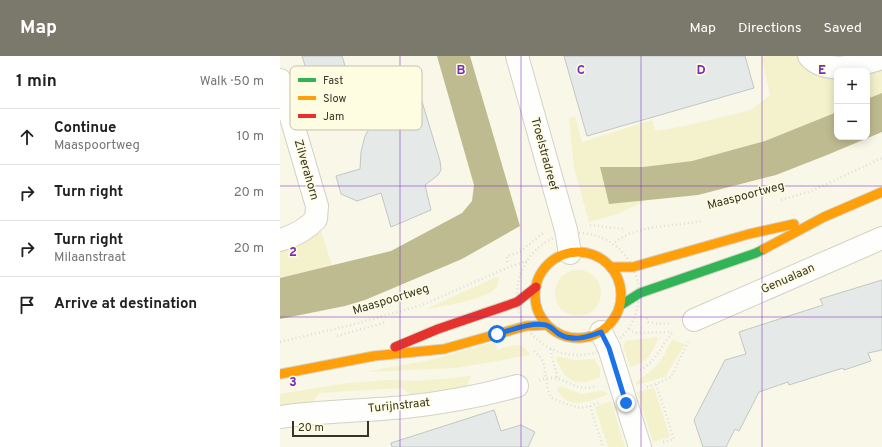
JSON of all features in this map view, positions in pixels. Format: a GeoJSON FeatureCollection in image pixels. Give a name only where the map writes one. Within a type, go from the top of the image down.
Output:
{"type":"FeatureCollection","features":[{"type":"Feature","properties":{"kind":"main road"},"geometry":{"type":"LineString","coordinates":[[621,305],[640,294],[756,253],[824,217],[882,192]]}},
{"type":"Feature","properties":{"kind":"main road"},"geometry":{"type":"LineString","coordinates":[[611,267],[633,267],[749,234],[824,217]]}},
{"type":"Feature","properties":{"kind":"main road"},"geometry":{"type":"LineString","coordinates":[[581,252],[592,254],[611,267],[619,282],[621,305],[617,315],[610,325],[601,332],[586,338],[575,338],[563,336],[547,325],[539,313],[535,299],[539,277],[548,264],[558,257],[570,253],[581,252]]}},
{"type":"Feature","properties":{"kind":"main road"},"geometry":{"type":"LineString","coordinates":[[374,356],[438,329],[517,302],[536,287]]}},
{"type":"Feature","properties":{"kind":"main road"},"geometry":{"type":"LineString","coordinates":[[280,374],[374,356],[444,349],[526,326],[547,325]]}},
{"type":"Feature","properties":{"kind":"street","name":"Troelstradreef"},"geometry":{"type":"LineString","coordinates":[[517,56],[566,230],[570,253]]}},
{"type":"Feature","properties":{"kind":"street"},"geometry":{"type":"LineString","coordinates":[[809,56],[825,66],[840,68],[862,64],[882,58]]}},
{"type":"Feature","properties":{"kind":"street","name":"Zilverahorn"},"geometry":{"type":"LineString","coordinates":[[280,80],[290,114]]}},
{"type":"Feature","properties":{"kind":"street","name":"Zilverahorn"},"geometry":{"type":"LineString","coordinates":[[280,240],[293,236],[308,228],[316,219],[317,206],[295,130]]}},
{"type":"Feature","properties":{"kind":"street","name":"Genualaan"},"geometry":{"type":"LineString","coordinates":[[694,320],[882,238]]}},
{"type":"Feature","properties":{"kind":"street"},"geometry":{"type":"LineString","coordinates":[[601,332],[609,348],[640,447]]}},
{"type":"Feature","properties":{"kind":"street","name":"Turijnstraat"},"geometry":{"type":"LineString","coordinates":[[280,417],[406,407],[497,392],[517,386]]}},
{"type":"Feature","properties":{"kind":"path","name":"Maaspoortweg"},"geometry":{"type":"LineString","coordinates":[[776,202],[814,190],[882,158]]}},
{"type":"Feature","properties":{"kind":"path","name":"Maaspoortweg"},"geometry":{"type":"LineString","coordinates":[[614,244],[635,232],[661,226],[703,220]]}},
{"type":"Feature","properties":{"kind":"path"},"geometry":{"type":"LineString","coordinates":[[588,225],[623,229],[624,232]]}},
{"type":"Feature","properties":{"kind":"path"},"geometry":{"type":"LineString","coordinates":[[507,262],[507,256],[520,252],[546,231]]}},
{"type":"Feature","properties":{"kind":"path"},"geometry":{"type":"LineString","coordinates":[[517,290],[520,275],[527,261],[538,248],[552,238]]}},
{"type":"Feature","properties":{"kind":"path","name":"Maaspoortweg"},"geometry":{"type":"LineString","coordinates":[[280,342],[337,329],[422,305],[509,267],[527,261]]}},
{"type":"Feature","properties":{"kind":"path"},"geometry":{"type":"LineString","coordinates":[[646,312],[648,322],[653,323],[662,324],[694,320]]}},
{"type":"Feature","properties":{"kind":"path"},"geometry":{"type":"LineString","coordinates":[[629,329],[636,333],[672,332],[694,320]]}},
{"type":"Feature","properties":{"kind":"path"},"geometry":{"type":"LineString","coordinates":[[674,439],[656,384],[671,377],[687,345],[694,320]]}},
{"type":"Feature","properties":{"kind":"path"},"geometry":{"type":"LineString","coordinates":[[333,338],[390,322]]}},
{"type":"Feature","properties":{"kind":"path"},"geometry":{"type":"LineString","coordinates":[[639,371],[653,361],[672,332]]}},
{"type":"Feature","properties":{"kind":"path"},"geometry":{"type":"LineString","coordinates":[[532,334],[537,340],[551,349],[567,355],[588,354]]}},
{"type":"Feature","properties":{"kind":"path"},"geometry":{"type":"LineString","coordinates":[[551,349],[551,357],[557,373],[557,379]]}},
{"type":"Feature","properties":{"kind":"path"},"geometry":{"type":"LineString","coordinates":[[601,384],[590,388],[579,388],[557,379],[547,378],[548,392],[552,398],[581,408],[590,406],[603,447]]}},
{"type":"Feature","properties":{"kind":"shaded area"},"geometry":{"type":"Polygon","coordinates":[[[437,56],[470,56],[520,226],[462,259],[365,300],[345,306],[280,319],[280,278],[391,251],[462,213],[472,201],[474,185],[437,56]]]}},
{"type":"Feature","properties":{"kind":"shaded area"},"geometry":{"type":"Polygon","coordinates":[[[766,56],[802,56],[882,61],[882,93],[870,98],[870,68],[834,68],[834,113],[765,141],[692,161],[643,167],[600,167],[609,204],[647,200],[617,214],[589,222],[574,167],[569,118],[575,116],[582,142],[652,120],[655,131],[681,127],[751,110],[770,95],[762,59],[766,56]]]}},
{"type":"Feature","properties":{"kind":"shaded area"},"geometry":{"type":"Polygon","coordinates":[[[882,93],[882,132],[870,137],[870,104],[870,98],[882,93]]]}},
{"type":"Feature","properties":{"kind":"shaded area"},"geometry":{"type":"Polygon","coordinates":[[[834,113],[834,140],[863,140],[776,175],[698,195],[609,204],[600,167],[643,167],[692,161],[765,141],[834,113]]]}},
{"type":"Feature","properties":{"kind":"shaded area"},"geometry":{"type":"Polygon","coordinates":[[[319,225],[332,266],[280,278],[280,244],[319,225]]]}},
{"type":"Feature","properties":{"kind":"shaded area"},"geometry":{"type":"Polygon","coordinates":[[[578,270],[591,274],[597,280],[601,293],[597,306],[591,312],[578,316],[565,312],[559,306],[555,293],[559,280],[565,274],[578,270]]]}},
{"type":"Feature","properties":{"kind":"shaded area"},"geometry":{"type":"Polygon","coordinates":[[[499,277],[497,286],[485,295],[464,302],[426,309],[494,278],[499,277]]]}},
{"type":"Feature","properties":{"kind":"shaded area"},"geometry":{"type":"Polygon","coordinates":[[[657,337],[658,339],[648,358],[641,363],[630,367],[623,346],[626,341],[657,337]]]}},
{"type":"Feature","properties":{"kind":"shaded area"},"geometry":{"type":"Polygon","coordinates":[[[673,340],[685,344],[665,377],[636,385],[636,382],[650,372],[659,363],[673,340]]]}},
{"type":"Feature","properties":{"kind":"shaded area"},"geometry":{"type":"Polygon","coordinates":[[[495,342],[497,350],[515,345],[523,347],[530,355],[456,368],[365,372],[430,360],[495,342]]]}},
{"type":"Feature","properties":{"kind":"shaded area"},"geometry":{"type":"Polygon","coordinates":[[[558,357],[576,360],[594,359],[600,368],[600,377],[587,382],[574,381],[563,372],[556,359],[558,357]]]}},
{"type":"Feature","properties":{"kind":"shaded area"},"geometry":{"type":"Polygon","coordinates":[[[471,376],[466,388],[412,395],[401,388],[319,393],[313,402],[304,403],[303,406],[280,408],[280,394],[348,383],[390,380],[418,381],[471,376]]]}},
{"type":"Feature","properties":{"kind":"shaded area"},"geometry":{"type":"Polygon","coordinates":[[[560,386],[581,394],[602,391],[608,394],[587,402],[576,403],[562,397],[557,390],[560,386]]]}},
{"type":"Feature","properties":{"kind":"shaded area"},"geometry":{"type":"Polygon","coordinates":[[[654,388],[670,437],[653,442],[637,392],[654,388]]]}},
{"type":"Feature","properties":{"kind":"shaded area"},"geometry":{"type":"Polygon","coordinates":[[[611,401],[625,447],[608,447],[595,407],[611,401]]]}},
{"type":"Feature","properties":{"kind":"building"},"geometry":{"type":"Polygon","coordinates":[[[302,56],[342,56],[345,66],[305,66],[302,56]]]}},
{"type":"Feature","properties":{"kind":"building"},"geometry":{"type":"Polygon","coordinates":[[[564,56],[745,56],[754,88],[587,136],[564,56]]]}},
{"type":"Feature","properties":{"kind":"building"},"geometry":{"type":"Polygon","coordinates":[[[422,102],[440,161],[441,170],[438,175],[425,185],[431,210],[391,227],[381,193],[357,201],[341,194],[336,176],[360,169],[361,152],[365,136],[368,130],[422,130],[422,102]]]}},
{"type":"Feature","properties":{"kind":"building"},"geometry":{"type":"Polygon","coordinates":[[[882,280],[882,350],[868,353],[871,361],[789,385],[788,382],[759,392],[739,431],[735,429],[726,447],[703,447],[694,420],[725,360],[746,354],[739,332],[823,305],[820,299],[882,280]]]}},
{"type":"Feature","properties":{"kind":"building"},"geometry":{"type":"Polygon","coordinates":[[[494,410],[501,431],[521,425],[535,432],[528,447],[392,447],[391,443],[494,410]]]}},
{"type":"Feature","properties":{"kind":"traffic: fast"},"geometry":{"type":"LineString","coordinates":[[621,305],[640,293],[764,249]]}},
{"type":"Feature","properties":{"kind":"traffic: slow"},"geometry":{"type":"LineString","coordinates":[[764,249],[824,217],[882,192]]}},
{"type":"Feature","properties":{"kind":"traffic: slow"},"geometry":{"type":"LineString","coordinates":[[611,267],[633,267],[749,234],[794,224]]}},
{"type":"Feature","properties":{"kind":"traffic: slow"},"geometry":{"type":"LineString","coordinates":[[578,252],[594,255],[602,259],[614,271],[618,279],[621,295],[618,311],[614,319],[602,331],[594,335],[578,338],[562,335],[554,331],[542,319],[538,311],[535,295],[538,279],[542,271],[554,259],[562,255],[578,252]]}},
{"type":"Feature","properties":{"kind":"traffic: slow"},"geometry":{"type":"LineString","coordinates":[[280,374],[374,356],[444,349],[526,326],[547,325]]}},
{"type":"Feature","properties":{"kind":"traffic: jam"},"geometry":{"type":"LineString","coordinates":[[395,347],[438,329],[517,302],[536,287]]}},
{"type":"Feature","properties":{"kind":"route"},"geometry":{"type":"LineString","coordinates":[[497,334],[526,326],[547,325],[563,336],[575,338],[586,338],[601,332],[609,348],[626,403]]}}]}
